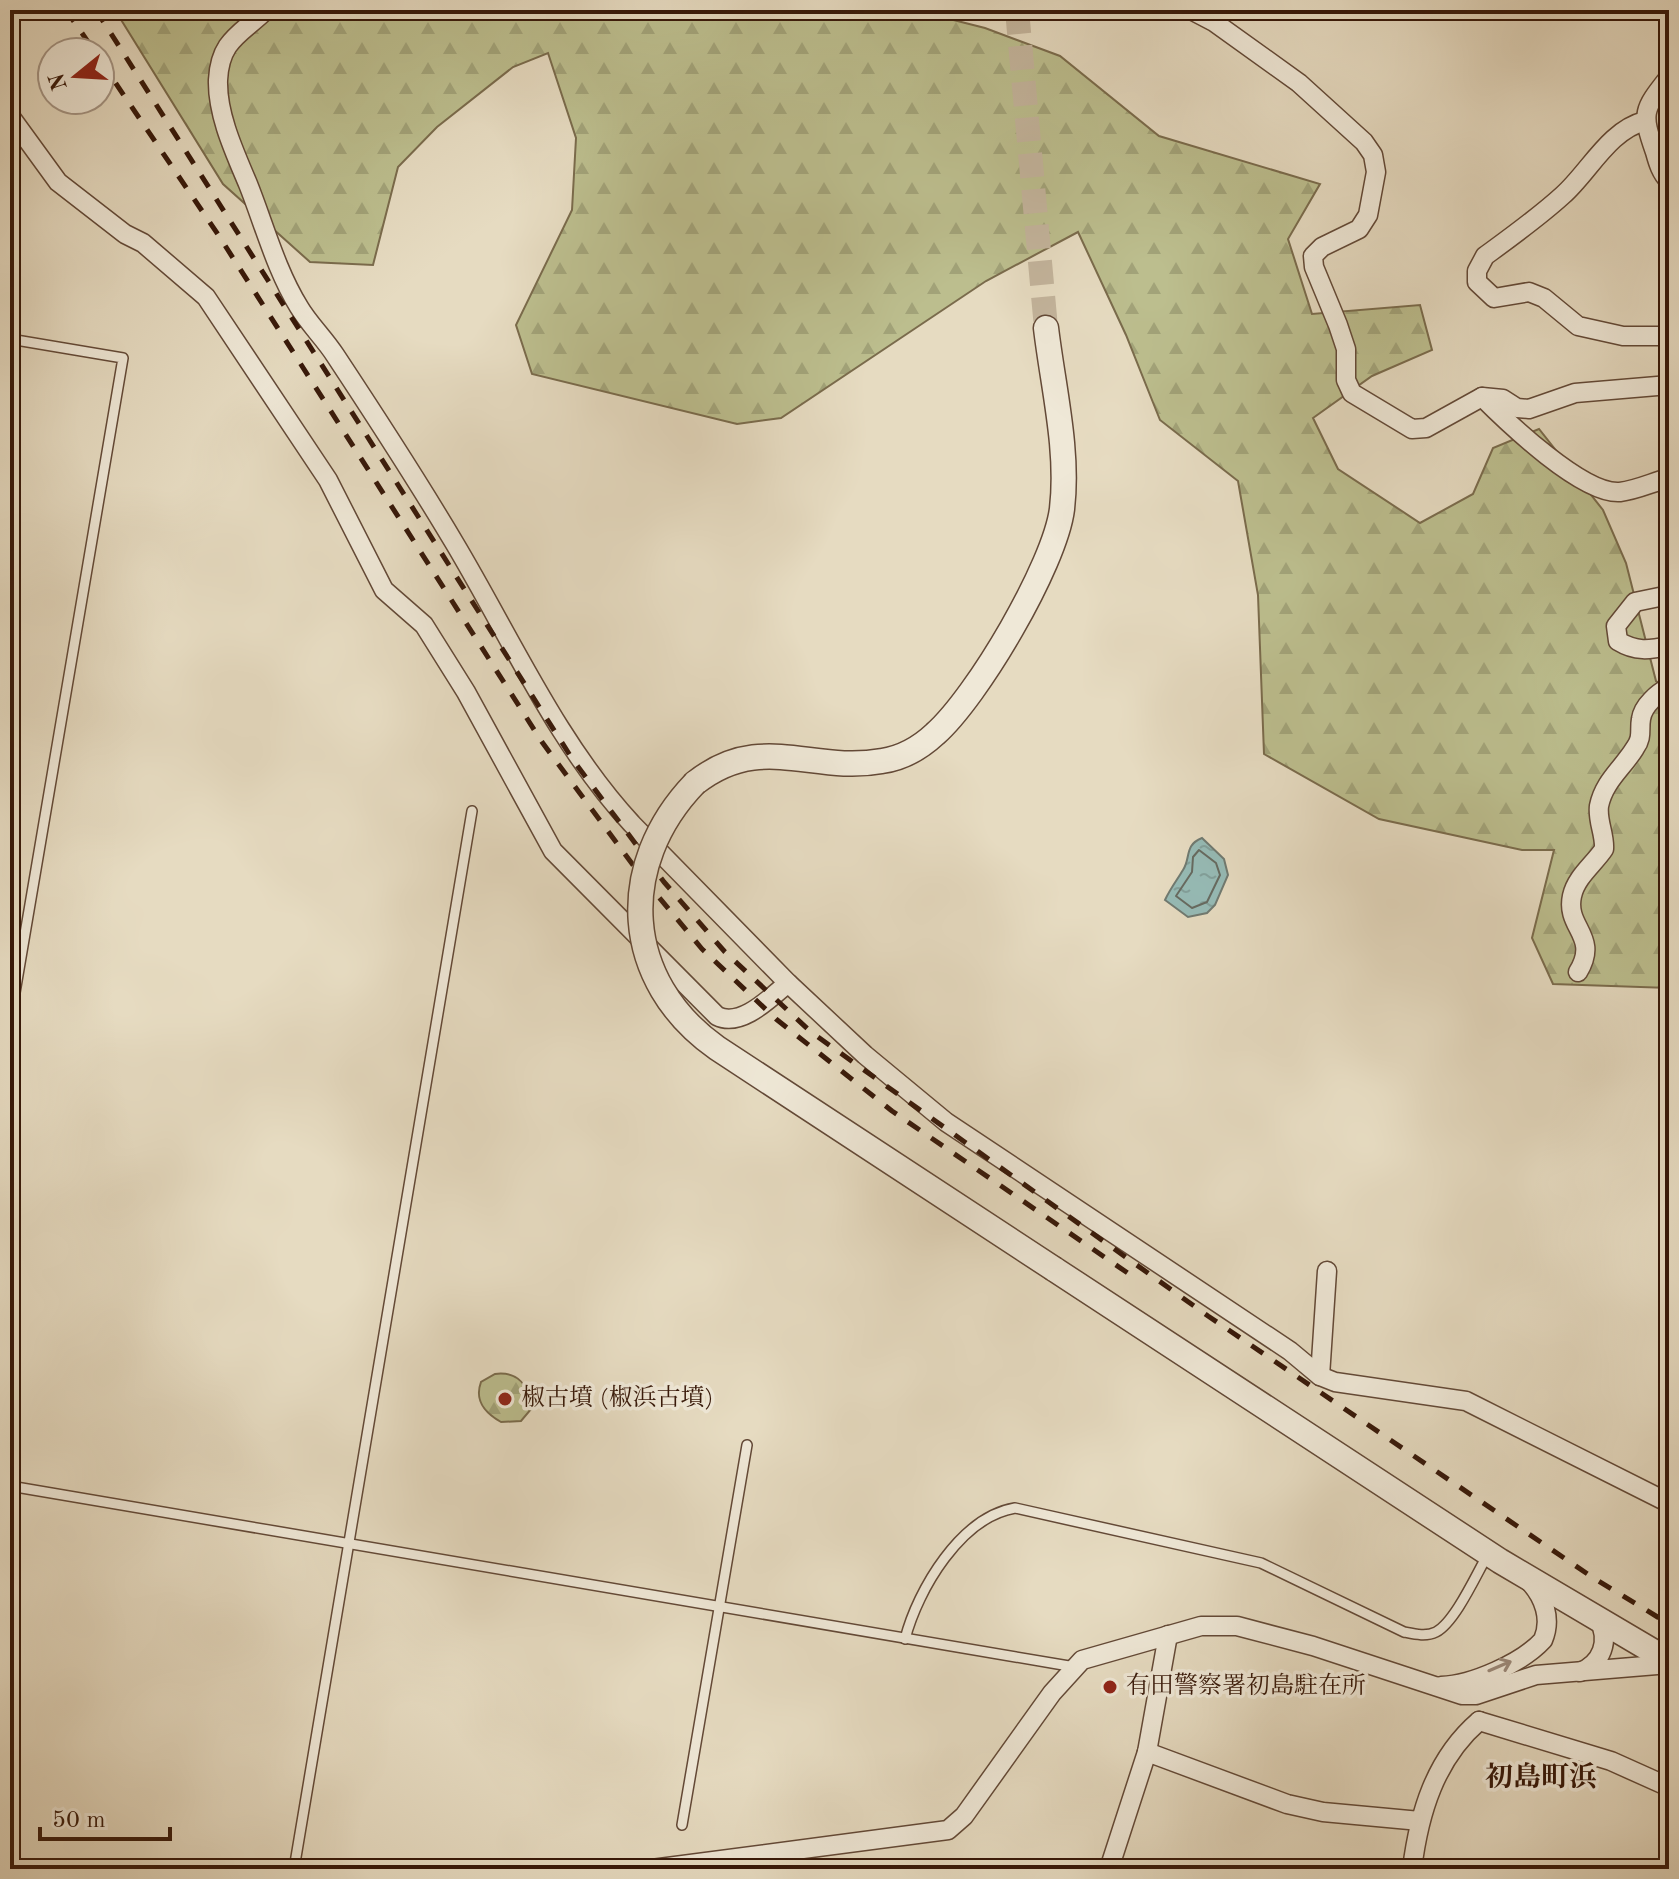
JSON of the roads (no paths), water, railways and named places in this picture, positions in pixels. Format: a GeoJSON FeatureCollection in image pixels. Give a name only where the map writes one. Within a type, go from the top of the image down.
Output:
{"type":"FeatureCollection","features":[{"type":"Feature","properties":{"kind":"street"},"geometry":{"type":"LineString","coordinates":[[266,10],[228,40],[220,60],[220,105],[237,158],[298,306],[333,352],[423,492],[519,659],[609,799],[788,983],[865,1055],[946,1122],[1290,1351],[1320,1376],[1335,1382],[1466,1401],[1669,1503]]}},
{"type":"Feature","properties":{"kind":"street"},"geometry":{"type":"LineString","coordinates":[[1191,10],[1214,22],[1299,83],[1364,142],[1373,155],[1376,172],[1368,215],[1359,229],[1322,247],[1313,256],[1314,267],[1346,349],[1346,380],[1352,393],[1412,429],[1426,428],[1482,397],[1503,399],[1517,408],[1529,409],[1575,393],[1669,385]]}},
{"type":"Feature","properties":{"kind":"street"},"geometry":{"type":"LineString","coordinates":[[1669,77],[1650,102],[1645,121],[1659,165],[1669,181]]}},
{"type":"Feature","properties":{"kind":"street"},"geometry":{"type":"LineString","coordinates":[[10,116],[58,182],[125,234],[143,243],[206,297],[328,480],[384,590],[424,625],[466,692],[553,851],[717,1016],[738,1018],[788,983]]}},
{"type":"Feature","properties":{"kind":"street"},"geometry":{"type":"LineString","coordinates":[[1645,121],[1634,124],[1612,140],[1563,195],[1485,256],[1477,271],[1477,282],[1494,298],[1529,292],[1537,295],[1578,326],[1603,333],[1669,336]]}},
{"type":"Feature","properties":{"kind":"street"},"geometry":{"type":"LineString","coordinates":[[1046,328],[1063,467],[1059,529],[1032,593],[946,724],[915,750],[882,761],[744,757],[718,765],[695,783],[663,821],[646,862],[642,880],[644,946],[667,999],[694,1030],[717,1048],[1532,1582],[1541,1598],[1547,1625],[1543,1640],[1513,1661],[1456,1684],[1426,1683]]}},
{"type":"Feature","properties":{"kind":"street"},"geometry":{"type":"LineString","coordinates":[[1482,397],[1531,442],[1587,482],[1618,492],[1669,478]]}},
{"type":"Feature","properties":{"kind":"street"},"geometry":{"type":"LineString","coordinates":[[1669,595],[1635,602],[1616,626],[1618,641],[1630,648],[1646,651],[1669,646]]}},
{"type":"Feature","properties":{"kind":"street"},"geometry":{"type":"LineString","coordinates":[[1578,972],[1586,959],[1586,949],[1582,931],[1573,919],[1572,894],[1585,870],[1604,849],[1598,817],[1602,795],[1613,774],[1635,749],[1643,733],[1641,718],[1655,695],[1669,687]]}},
{"type":"Feature","properties":{"kind":"street"},"geometry":{"type":"LineString","coordinates":[[1320,1376],[1327,1271]]}},
{"type":"Feature","properties":{"kind":"street"},"geometry":{"type":"LineString","coordinates":[[1494,1557],[1668,1658]]}},
{"type":"Feature","properties":{"kind":"street"},"geometry":{"type":"LineString","coordinates":[[1580,1672],[1589,1668],[1601,1653],[1604,1631],[1599,1620]]}},
{"type":"Feature","properties":{"kind":"street"},"geometry":{"type":"LineString","coordinates":[[652,1869],[737,1863],[948,1830],[964,1816],[1075,1667],[1093,1655],[1211,1624],[1237,1626],[1358,1658],[1452,1693],[1476,1695],[1536,1675],[1645,1668],[1668,1658]]}},
{"type":"Feature","properties":{"kind":"street"},"geometry":{"type":"LineString","coordinates":[[1109,1869],[1147,1752],[1168,1635]]}},
{"type":"Feature","properties":{"kind":"street"},"geometry":{"type":"LineString","coordinates":[[1412,1869],[1420,1821],[1447,1755],[1479,1721],[1476,1695]]}},
{"type":"Feature","properties":{"kind":"street"},"geometry":{"type":"LineString","coordinates":[[1479,1721],[1611,1761],[1669,1787]]}},
{"type":"Feature","properties":{"kind":"street"},"geometry":{"type":"LineString","coordinates":[[1147,1752],[1287,1804],[1323,1812],[1420,1821]]}},
{"type":"Feature","properties":{"kind":"lane"},"geometry":{"type":"LineString","coordinates":[[10,339],[123,358],[10,1022]]}},
{"type":"Feature","properties":{"kind":"lane"},"geometry":{"type":"LineString","coordinates":[[294,1869],[472,811]]}},
{"type":"Feature","properties":{"kind":"lane"},"geometry":{"type":"LineString","coordinates":[[682,1825],[747,1445]]}},
{"type":"Feature","properties":{"kind":"lane"},"geometry":{"type":"LineString","coordinates":[[10,1486],[1075,1667]]}},
{"type":"Feature","properties":{"kind":"lane"},"geometry":{"type":"LineString","coordinates":[[905,1639],[920,1595],[964,1535],[977,1522],[1015,1508],[1261,1563],[1404,1632],[1419,1635],[1435,1633],[1446,1623],[1494,1557]]}},
{"type":"Feature","properties":{"kind":"water"},"geometry":{"type":"Polygon","coordinates":[[[1202,838],[1224,859],[1228,875],[1215,905],[1207,913],[1188,917],[1165,900],[1185,865],[1190,848],[1202,838]]]}},
{"type":"Feature","properties":{"kind":"tunnel"},"geometry":{"type":"LineString","coordinates":[[1017,10],[1046,328]]}},
{"type":"Feature","properties":{"kind":"railway"},"geometry":{"type":"LineString","coordinates":[[66,10],[84,36]]}},
{"type":"Feature","properties":{"kind":"railway"},"geometry":{"type":"LineString","coordinates":[[96,10],[573,760],[664,882],[725,952],[811,1032],[1208,1316],[1592,1577],[1669,1624]]}},
{"type":"Feature","properties":{"kind":"railway"},"geometry":{"type":"LineString","coordinates":[[116,84],[219,236],[542,742],[642,877],[702,949],[776,1019],[892,1111],[1132,1276]]}},
{"type":"Feature","properties":{"kind":"place","name":"椒古墳 (椒浜古墳)"},"geometry":{"type":"Point","coordinates":[505,1399]}},
{"type":"Feature","properties":{"kind":"place","name":"有田警察署初島駐在所"},"geometry":{"type":"Point","coordinates":[1110,1687]}},
{"type":"Feature","properties":{"kind":"district","name":"初島町浜"},"geometry":{"type":"Point","coordinates":[1541,1779]}}]}
